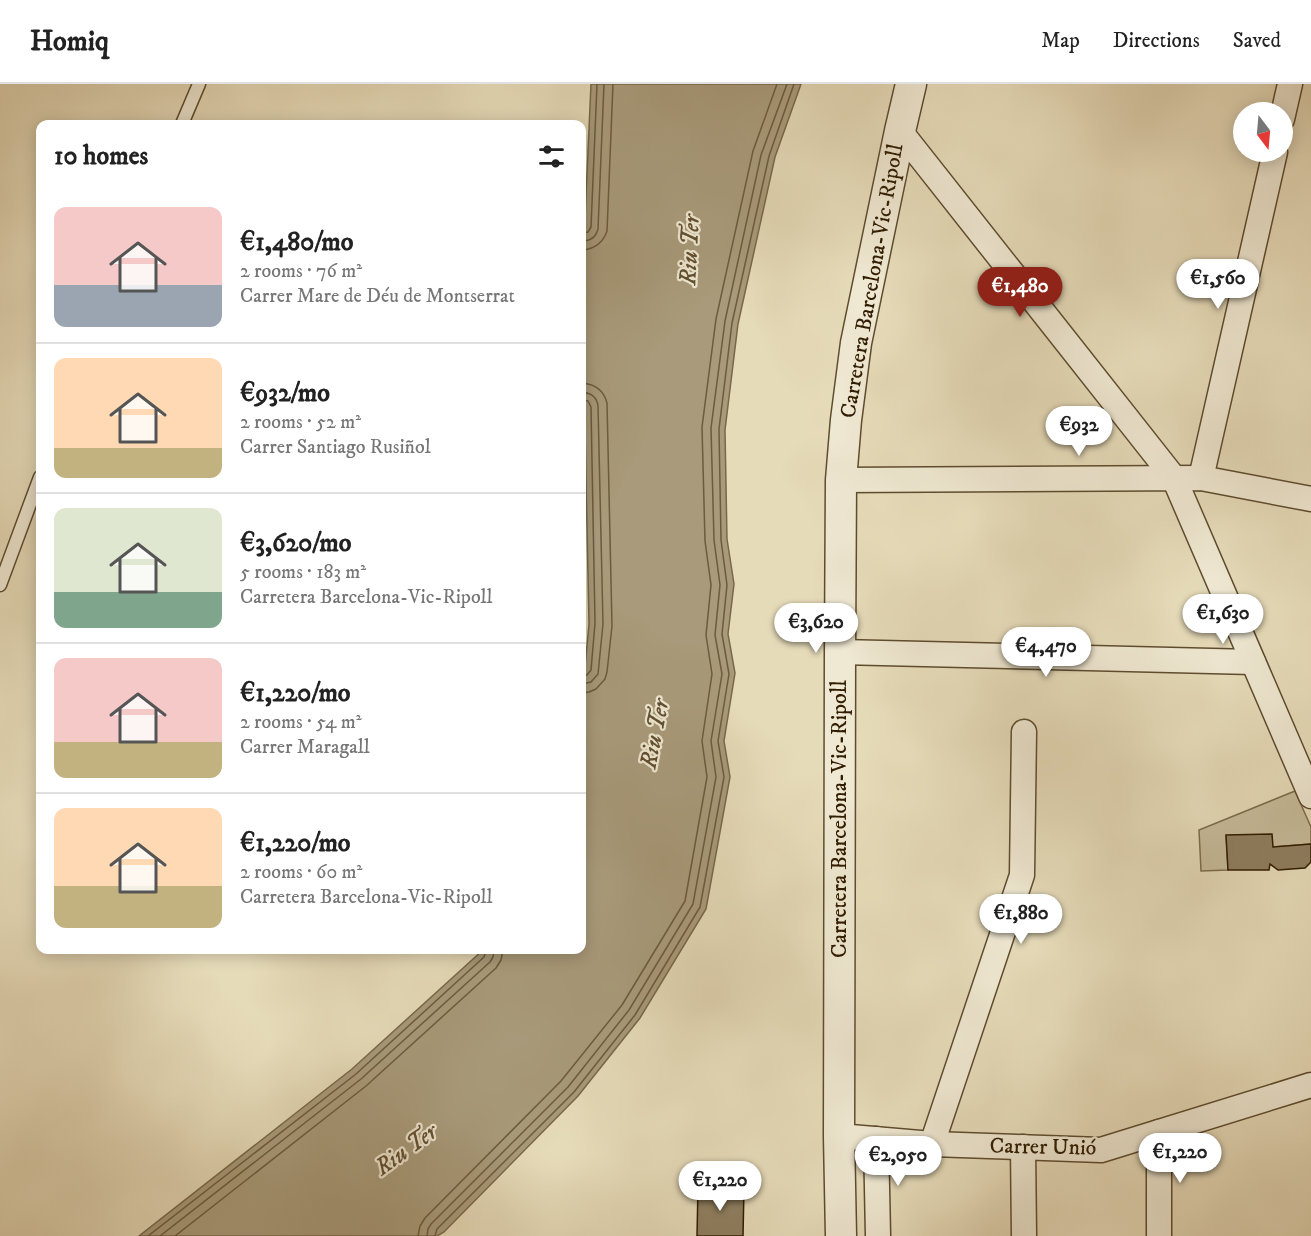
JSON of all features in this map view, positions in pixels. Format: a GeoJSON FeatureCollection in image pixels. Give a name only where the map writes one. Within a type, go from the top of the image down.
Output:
{"type":"FeatureCollection","features":[{"type":"Feature","properties":{"kind":"street","name":"Carretera Barcelona-Vic-Ripoll"},"geometry":{"type":"LineString","coordinates":[[840,1236],[841,480],[856,343],[911,84]]}},
{"type":"Feature","properties":{"kind":"street"},"geometry":{"type":"LineString","coordinates":[[1286,102],[1290,84]]}},
{"type":"Feature","properties":{"kind":"street"},"geometry":{"type":"LineString","coordinates":[[900,131],[1174,478],[1311,796]]}},
{"type":"Feature","properties":{"kind":"street"},"geometry":{"type":"LineString","coordinates":[[1202,478],[1273,162]]}},
{"type":"Feature","properties":{"kind":"street"},"geometry":{"type":"LineString","coordinates":[[841,480],[1202,478],[1311,499]]}},
{"type":"Feature","properties":{"kind":"street"},"geometry":{"type":"LineString","coordinates":[[840,652],[1253,662]]}},
{"type":"Feature","properties":{"kind":"street"},"geometry":{"type":"LineString","coordinates":[[932,1144],[1022,875],[1024,732]]}},
{"type":"Feature","properties":{"kind":"street","name":"Carrer Unió"},"geometry":{"type":"LineString","coordinates":[[839,1136],[932,1144],[1101,1150],[1311,1085]]}},
{"type":"Feature","properties":{"kind":"street"},"geometry":{"type":"LineString","coordinates":[[1159,1132],[1159,1236]]}},
{"type":"Feature","properties":{"kind":"street"},"geometry":{"type":"LineString","coordinates":[[876,1139],[878,1236]]}},
{"type":"Feature","properties":{"kind":"street"},"geometry":{"type":"LineString","coordinates":[[1023,1147],[1024,1236]]}},
{"type":"Feature","properties":{"kind":"lane"},"geometry":{"type":"LineString","coordinates":[[184,120],[199,84]]}},
{"type":"Feature","properties":{"kind":"lane"},"geometry":{"type":"LineString","coordinates":[[0,585],[36,488]]}},
{"type":"Feature","properties":{"kind":"shaded area"},"geometry":{"type":"Polygon","coordinates":[[[1295,791],[1311,827],[1311,844],[1273,847],[1226,836],[1228,870],[1201,871],[1199,830],[1295,791]]]}},
{"type":"Feature","properties":{"kind":"water","name":"Riu Ter"},"geometry":{"type":"Polygon","coordinates":[[[591,84],[801,84],[775,157],[738,324],[725,430],[727,539],[734,584],[728,634],[735,673],[724,741],[730,777],[706,909],[640,1018],[578,1096],[444,1232],[437,1236],[139,1236],[352,1069],[479,954],[586,954],[586,656],[589,624],[586,479],[586,196],[591,84]]]}},
{"type":"Feature","properties":{"kind":"building"},"geometry":{"type":"Polygon","coordinates":[[[1272,834],[1273,847],[1311,844],[1311,862],[1305,868],[1278,870],[1270,864],[1269,870],[1228,870],[1226,835],[1272,834]]]}},
{"type":"Feature","properties":{"kind":"building"},"geometry":{"type":"Polygon","coordinates":[[[698,1187],[744,1188],[743,1236],[697,1236],[698,1187]]]}}]}
